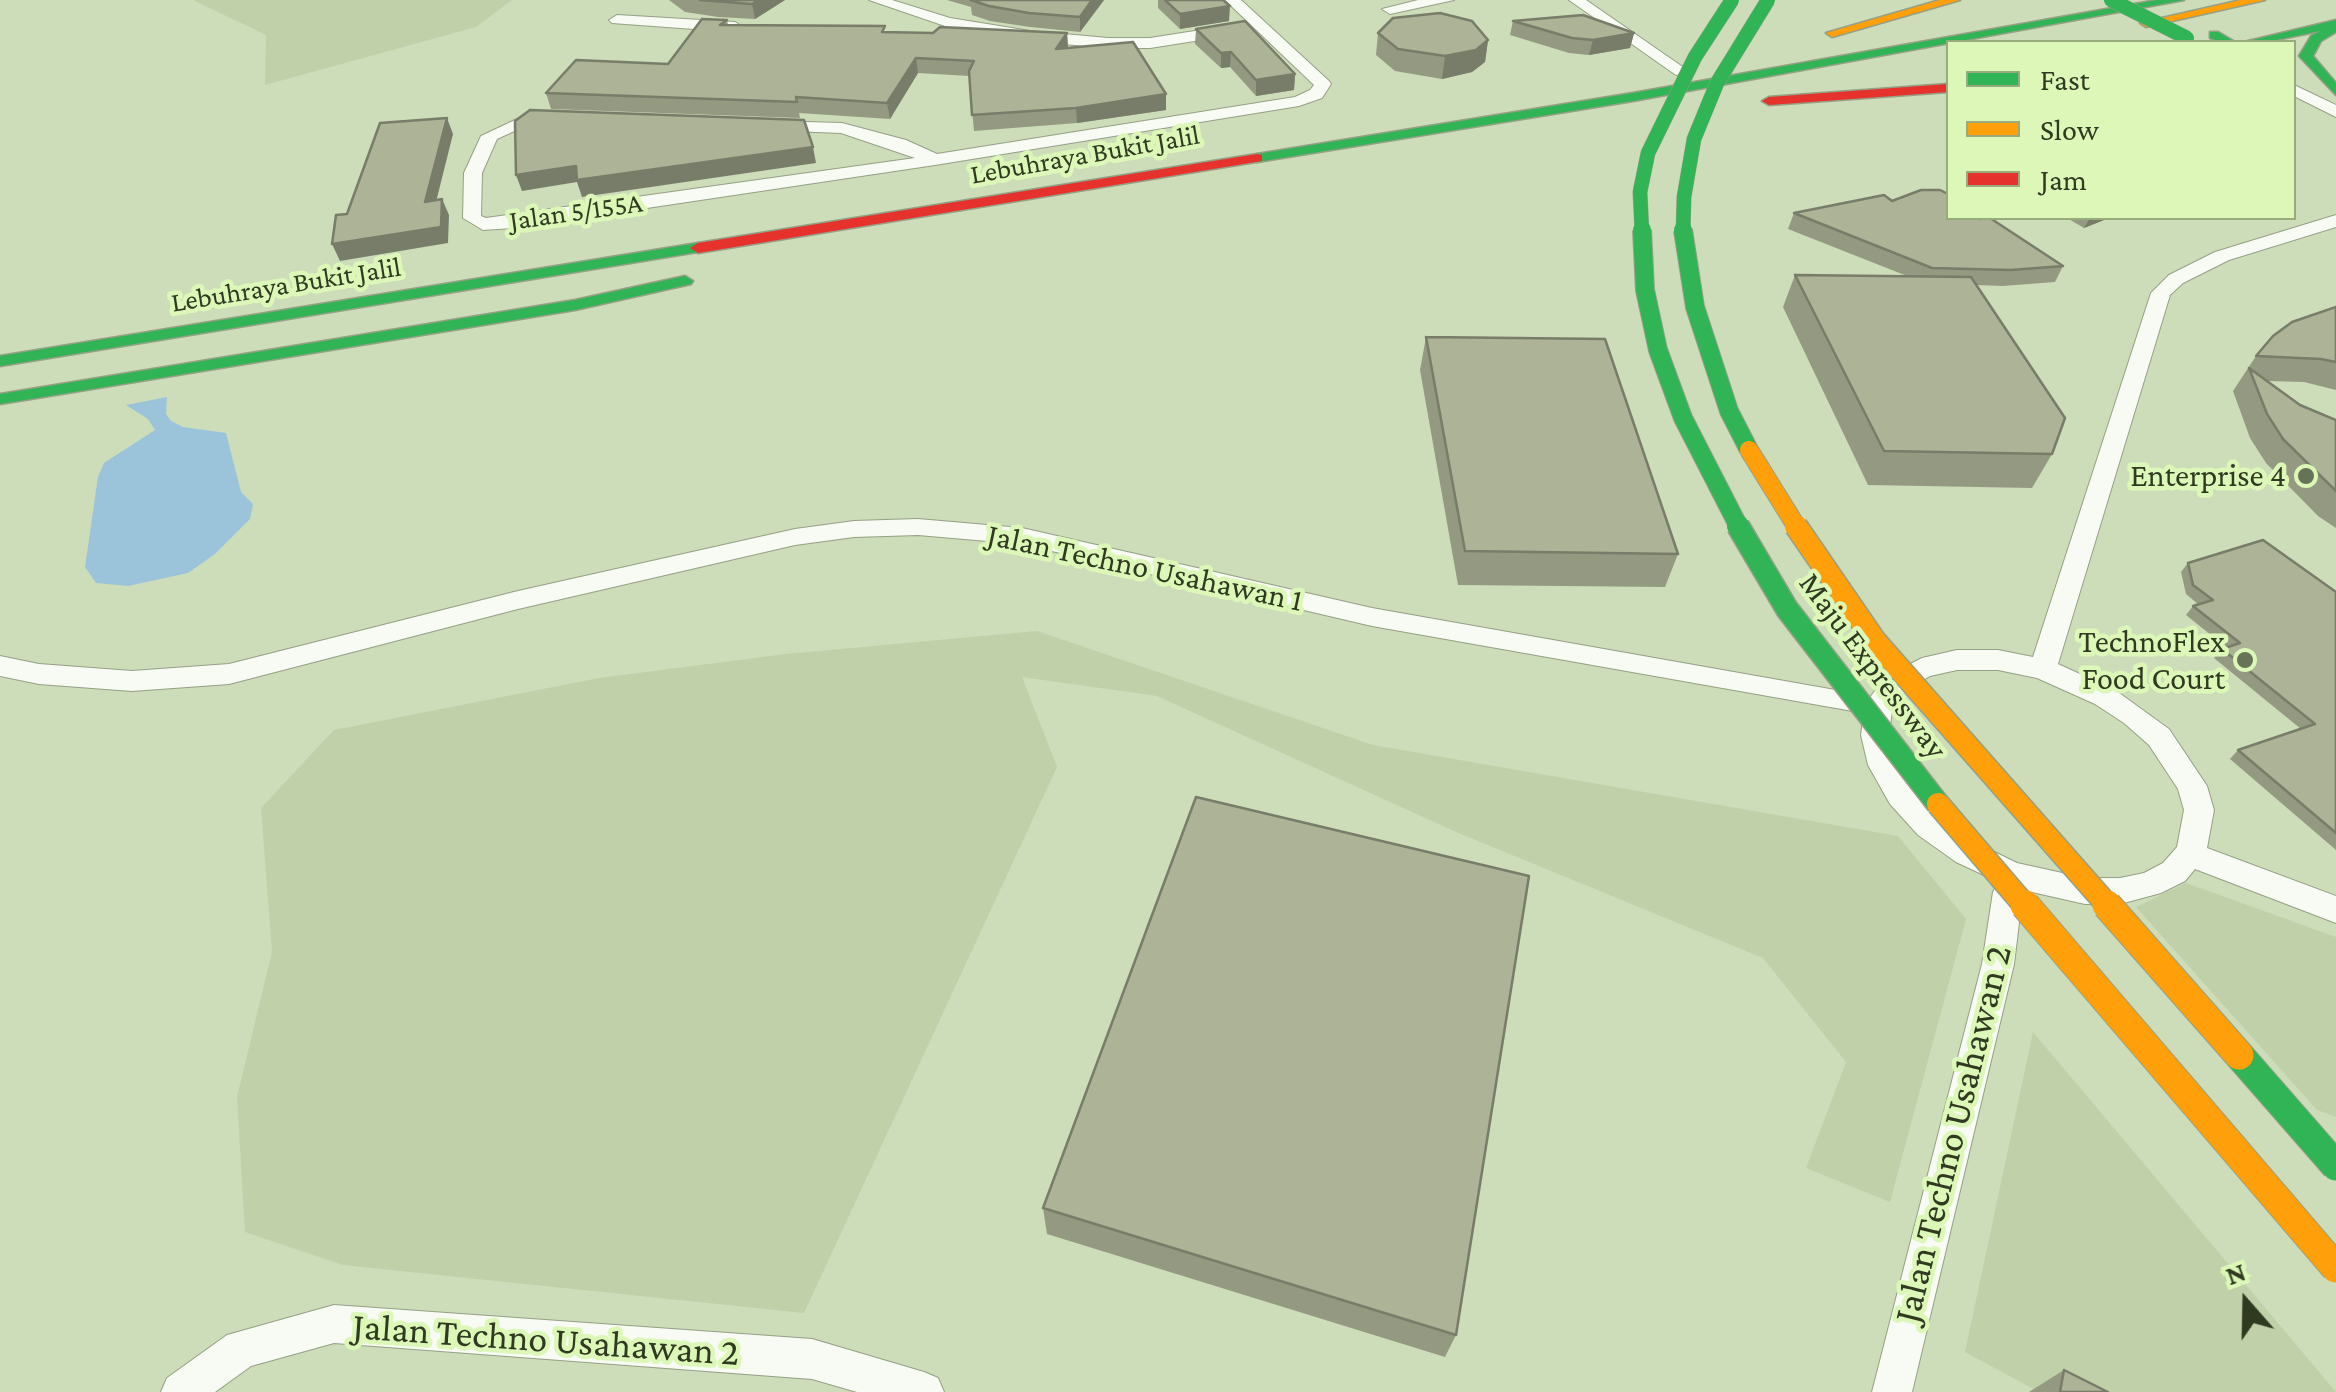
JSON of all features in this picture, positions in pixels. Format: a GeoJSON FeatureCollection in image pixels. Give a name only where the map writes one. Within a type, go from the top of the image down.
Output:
{"type":"FeatureCollection","features":[{"type":"Feature","properties":{"kind":"main road","name":"Maju Expressway"},"geometry":{"type":"LineString","coordinates":[[1732,0],[1695,57],[1662,122],[1648,153],[1640,192],[1645,290],[1658,350],[1683,418],[1716,488],[1786,609],[1922,786],[2336,1268]]}},
{"type":"Feature","properties":{"kind":"main road","name":"Maju Expressway"},"geometry":{"type":"LineString","coordinates":[[1768,0],[1717,83],[1694,139],[1684,197],[1683,231],[1695,306],[1728,411],[1764,480],[1875,641],[2336,1166]]}},
{"type":"Feature","properties":{"kind":"main road"},"geometry":{"type":"LineString","coordinates":[[1804,40],[1954,0]]}},
{"type":"Feature","properties":{"kind":"main road"},"geometry":{"type":"LineString","coordinates":[[2110,0],[2206,40]]}},
{"type":"Feature","properties":{"kind":"main road"},"geometry":{"type":"LineString","coordinates":[[2140,0],[2206,40]]}},
{"type":"Feature","properties":{"kind":"main road","name":"Lebuhraya Bukit Jalil"},"geometry":{"type":"LineString","coordinates":[[1967,40],[2178,0]]}},
{"type":"Feature","properties":{"kind":"main road"},"geometry":{"type":"LineString","coordinates":[[2050,40],[2259,0]]}},
{"type":"Feature","properties":{"kind":"main road"},"geometry":{"type":"LineString","coordinates":[[2261,40],[2336,26]]}},
{"type":"Feature","properties":{"kind":"main road"},"geometry":{"type":"LineString","coordinates":[[2332,101],[2306,56],[2316,39],[2336,26]]}},
{"type":"Feature","properties":{"kind":"main road","name":"Lebuhraya Bukit Jalil"},"geometry":{"type":"LineString","coordinates":[[0,362],[622,268],[750,254],[1641,102],[1946,44]]}},
{"type":"Feature","properties":{"kind":"main road"},"geometry":{"type":"LineString","coordinates":[[1641,102],[1682,72],[1769,50]]}},
{"type":"Feature","properties":{"kind":"main road","name":"Lebuhraya Bukit Jalil"},"geometry":{"type":"LineString","coordinates":[[0,377],[855,224],[1946,58]]}},
{"type":"Feature","properties":{"kind":"main road"},"geometry":{"type":"LineString","coordinates":[[1641,102],[1946,88]]}},
{"type":"Feature","properties":{"kind":"main road"},"geometry":{"type":"LineString","coordinates":[[2296,93],[2332,101]]}},
{"type":"Feature","properties":{"kind":"main road"},"geometry":{"type":"LineString","coordinates":[[480,259],[613,243],[855,224]]}},
{"type":"Feature","properties":{"kind":"main road"},"geometry":{"type":"LineString","coordinates":[[0,399],[658,289],[709,273],[750,254]]}},
{"type":"Feature","properties":{"kind":"street"},"geometry":{"type":"LineString","coordinates":[[876,0],[948,22],[1108,43],[1150,42],[1258,25]]}},
{"type":"Feature","properties":{"kind":"street","name":"Jalan 5/155A"},"geometry":{"type":"LineString","coordinates":[[571,119],[532,118],[490,136],[474,173],[472,218],[483,224],[513,222],[935,160],[1299,101],[1316,94],[1323,84],[1232,0]]}},
{"type":"Feature","properties":{"kind":"street"},"geometry":{"type":"LineString","coordinates":[[1390,8],[1447,0]]}},
{"type":"Feature","properties":{"kind":"street"},"geometry":{"type":"LineString","coordinates":[[1576,0],[1682,72]]}},
{"type":"Feature","properties":{"kind":"street"},"geometry":{"type":"LineString","coordinates":[[617,20],[751,28]]}},
{"type":"Feature","properties":{"kind":"street"},"geometry":{"type":"LineString","coordinates":[[900,26],[948,22]]}},
{"type":"Feature","properties":{"kind":"street"},"geometry":{"type":"LineString","coordinates":[[2296,75],[2332,101]]}},
{"type":"Feature","properties":{"kind":"street"},"geometry":{"type":"LineString","coordinates":[[745,125],[842,128],[935,160]]}},
{"type":"Feature","properties":{"kind":"street"},"geometry":{"type":"LineString","coordinates":[[860,171],[876,161],[880,138]]}},
{"type":"Feature","properties":{"kind":"street"},"geometry":{"type":"LineString","coordinates":[[2043,670],[2162,293],[2176,278],[2222,256],[2336,221]]}},
{"type":"Feature","properties":{"kind":"street","name":"Jalan Techno Usahawan 1"},"geometry":{"type":"LineString","coordinates":[[0,666],[39,674],[132,681],[229,674],[518,600],[795,537],[854,529],[918,527],[1022,536],[1372,617],[1878,708]]}},
{"type":"Feature","properties":{"kind":"street"},"geometry":{"type":"LineString","coordinates":[[1957,660],[1984,660],[2043,670],[2105,696],[2159,737],[2192,786],[2199,810],[2198,833],[2190,854],[2174,872],[2150,884],[2120,891],[2067,888],[2011,874],[1942,835],[1900,796],[1882,765],[1874,735],[1878,708],[1895,684],[1922,668],[1957,660]]}},
{"type":"Feature","properties":{"kind":"street"},"geometry":{"type":"LineString","coordinates":[[2190,854],[2336,910]]}},
{"type":"Feature","properties":{"kind":"street","name":"Jalan Techno Usahawan 2"},"geometry":{"type":"LineString","coordinates":[[1892,1392],[1998,964],[2011,874]]}},
{"type":"Feature","properties":{"kind":"street","name":"Jalan Techno Usahawan 2"},"geometry":{"type":"LineString","coordinates":[[180,1392],[241,1349],[334,1324],[812,1359],[924,1392]]}},
{"type":"Feature","properties":{"kind":"green space"},"geometry":{"type":"Polygon","coordinates":[[[193,0],[512,0],[476,27],[265,85],[266,35],[193,0]]]}},
{"type":"Feature","properties":{"kind":"green space"},"geometry":{"type":"Polygon","coordinates":[[[1037,631],[1373,745],[1898,836],[1966,919],[1890,1202],[1806,1168],[1846,1062],[1763,958],[1456,832],[1157,696],[1022,677],[1057,767],[804,1313],[343,1265],[245,1232],[237,1097],[272,952],[261,808],[334,730],[599,678],[786,654],[1037,631]]]}},
{"type":"Feature","properties":{"kind":"green space"},"geometry":{"type":"Polygon","coordinates":[[[2186,883],[2336,937],[2336,1117],[2317,1110],[2136,907],[2186,883]]]}},
{"type":"Feature","properties":{"kind":"green space"},"geometry":{"type":"Polygon","coordinates":[[[2033,1032],[2336,1392],[2039,1392],[1965,1352],[2033,1032]]]}},
{"type":"Feature","properties":{"kind":"water"},"geometry":{"type":"Polygon","coordinates":[[[167,397],[166,414],[171,421],[183,427],[226,433],[241,492],[253,504],[250,519],[215,554],[188,573],[128,586],[96,583],[85,567],[98,477],[104,463],[155,430],[148,419],[126,405],[167,397]]]}},
{"type":"Feature","properties":{"kind":"building"},"geometry":{"type":"Polygon","coordinates":[[[700,0],[759,0],[752,4],[700,0]]]}},
{"type":"Feature","properties":{"kind":"building"},"geometry":{"type":"Polygon","coordinates":[[[971,0],[1092,0],[1080,17],[1029,13],[971,0]]]}},
{"type":"Feature","properties":{"kind":"building"},"geometry":{"type":"Polygon","coordinates":[[[1165,0],[1223,0],[1230,6],[1180,14],[1165,0]]]}},
{"type":"Feature","properties":{"kind":"building"},"geometry":{"type":"Polygon","coordinates":[[[1440,13],[1472,21],[1488,40],[1476,50],[1445,56],[1398,49],[1378,33],[1393,18],[1440,13]]]}},
{"type":"Feature","properties":{"kind":"building"},"geometry":{"type":"Polygon","coordinates":[[[1583,15],[1634,33],[1593,40],[1572,38],[1513,21],[1583,15]]]}},
{"type":"Feature","properties":{"kind":"building"},"geometry":{"type":"Polygon","coordinates":[[[702,19],[727,20],[720,25],[885,26],[882,32],[933,33],[940,27],[1067,33],[1056,49],[1133,42],[1166,94],[1076,108],[972,115],[969,71],[974,61],[916,58],[887,103],[796,97],[797,102],[546,93],[576,60],[668,64],[702,19]]]}},
{"type":"Feature","properties":{"kind":"building"},"geometry":{"type":"Polygon","coordinates":[[[1245,21],[1295,74],[1256,80],[1231,52],[1221,53],[1196,29],[1245,21]]]}},
{"type":"Feature","properties":{"kind":"building"},"geometry":{"type":"Polygon","coordinates":[[[530,110],[804,120],[813,147],[577,180],[576,166],[516,175],[515,121],[530,110]]]}},
{"type":"Feature","properties":{"kind":"building"},"geometry":{"type":"Polygon","coordinates":[[[447,118],[425,202],[442,199],[441,227],[332,244],[336,215],[347,214],[380,123],[447,118]]]}},
{"type":"Feature","properties":{"kind":"building"},"geometry":{"type":"Polygon","coordinates":[[[1921,190],[1940,190],[1946,193],[1946,220],[1993,220],[2063,266],[2011,270],[1932,268],[1794,213],[1884,195],[1892,201],[1921,190]]]}},
{"type":"Feature","properties":{"kind":"building"},"geometry":{"type":"Polygon","coordinates":[[[1795,275],[1971,277],[2065,418],[2052,454],[1884,451],[1795,275]]]}},
{"type":"Feature","properties":{"kind":"building"},"geometry":{"type":"Polygon","coordinates":[[[2336,307],[2336,362],[2256,356],[2292,322],[2336,307]]]}},
{"type":"Feature","properties":{"kind":"building"},"geometry":{"type":"Polygon","coordinates":[[[1426,337],[1605,339],[1678,554],[1465,551],[1426,337]]]}},
{"type":"Feature","properties":{"kind":"building"},"geometry":{"type":"Polygon","coordinates":[[[2249,368],[2300,405],[2336,420],[2336,491],[2283,439],[2267,414],[2249,368]]]}},
{"type":"Feature","properties":{"kind":"building"},"geometry":{"type":"Polygon","coordinates":[[[2263,540],[2336,592],[2336,833],[2238,750],[2315,724],[2222,649],[2240,643],[2193,606],[2213,600],[2193,585],[2188,563],[2263,540]]]}},
{"type":"Feature","properties":{"kind":"building"},"geometry":{"type":"Polygon","coordinates":[[[1196,797],[1529,876],[1456,1335],[1043,1208],[1196,797]]]}},
{"type":"Feature","properties":{"kind":"building"},"geometry":{"type":"Polygon","coordinates":[[[2064,1370],[2108,1392],[2060,1392],[2064,1370]]]}},
{"type":"Feature","properties":{"kind":"traffic: fast"},"geometry":{"type":"LineString","coordinates":[[1732,0],[1695,57],[1648,153],[1640,192],[1645,290],[1658,350],[1683,418],[1716,489],[1787,609],[1938,804]]}},
{"type":"Feature","properties":{"kind":"traffic: fast"},"geometry":{"type":"LineString","coordinates":[[1749,450],[1729,411],[1695,307],[1683,231],[1684,197],[1694,139],[1717,83],[1768,0]]}},
{"type":"Feature","properties":{"kind":"traffic: fast"},"geometry":{"type":"LineString","coordinates":[[2111,0],[2187,38]]}},
{"type":"Feature","properties":{"kind":"traffic: fast"},"geometry":{"type":"LineString","coordinates":[[1953,40],[2178,0]]}},
{"type":"Feature","properties":{"kind":"traffic: fast"},"geometry":{"type":"LineString","coordinates":[[2260,40],[2336,24]]}},
{"type":"Feature","properties":{"kind":"traffic: fast"},"geometry":{"type":"LineString","coordinates":[[2336,27],[2316,39],[2306,56],[2336,91]]}},
{"type":"Feature","properties":{"kind":"traffic: fast"},"geometry":{"type":"LineString","coordinates":[[2214,35],[2225,40]]}},
{"type":"Feature","properties":{"kind":"traffic: fast"},"geometry":{"type":"LineString","coordinates":[[1257,158],[1946,41]]}},
{"type":"Feature","properties":{"kind":"traffic: fast"},"geometry":{"type":"LineString","coordinates":[[0,361],[698,248]]}},
{"type":"Feature","properties":{"kind":"traffic: fast"},"geometry":{"type":"LineString","coordinates":[[0,399],[575,305],[685,281]]}},
{"type":"Feature","properties":{"kind":"traffic: fast"},"geometry":{"type":"LineString","coordinates":[[2239,1055],[2336,1166]]}},
{"type":"Feature","properties":{"kind":"traffic: slow"},"geometry":{"type":"LineString","coordinates":[[1832,33],[1954,0]]}},
{"type":"Feature","properties":{"kind":"traffic: slow"},"geometry":{"type":"LineString","coordinates":[[2146,23],[2259,0]]}},
{"type":"Feature","properties":{"kind":"traffic: slow"},"geometry":{"type":"LineString","coordinates":[[1749,450],[1765,481],[1875,641],[2239,1055]]}},
{"type":"Feature","properties":{"kind":"traffic: slow"},"geometry":{"type":"LineString","coordinates":[[1938,804],[2336,1268]]}},
{"type":"Feature","properties":{"kind":"traffic: jam"},"geometry":{"type":"LineString","coordinates":[[1769,101],[1946,88]]}},
{"type":"Feature","properties":{"kind":"traffic: jam"},"geometry":{"type":"LineString","coordinates":[[698,248],[1257,158]]}},
{"type":"Feature","properties":{"kind":"place","name":"Enterprise 4"},"geometry":{"type":"Point","coordinates":[2306,476]}},
{"type":"Feature","properties":{"kind":"place","name":"TechnoFlex Food Court"},"geometry":{"type":"Point","coordinates":[2245,660]}}]}
